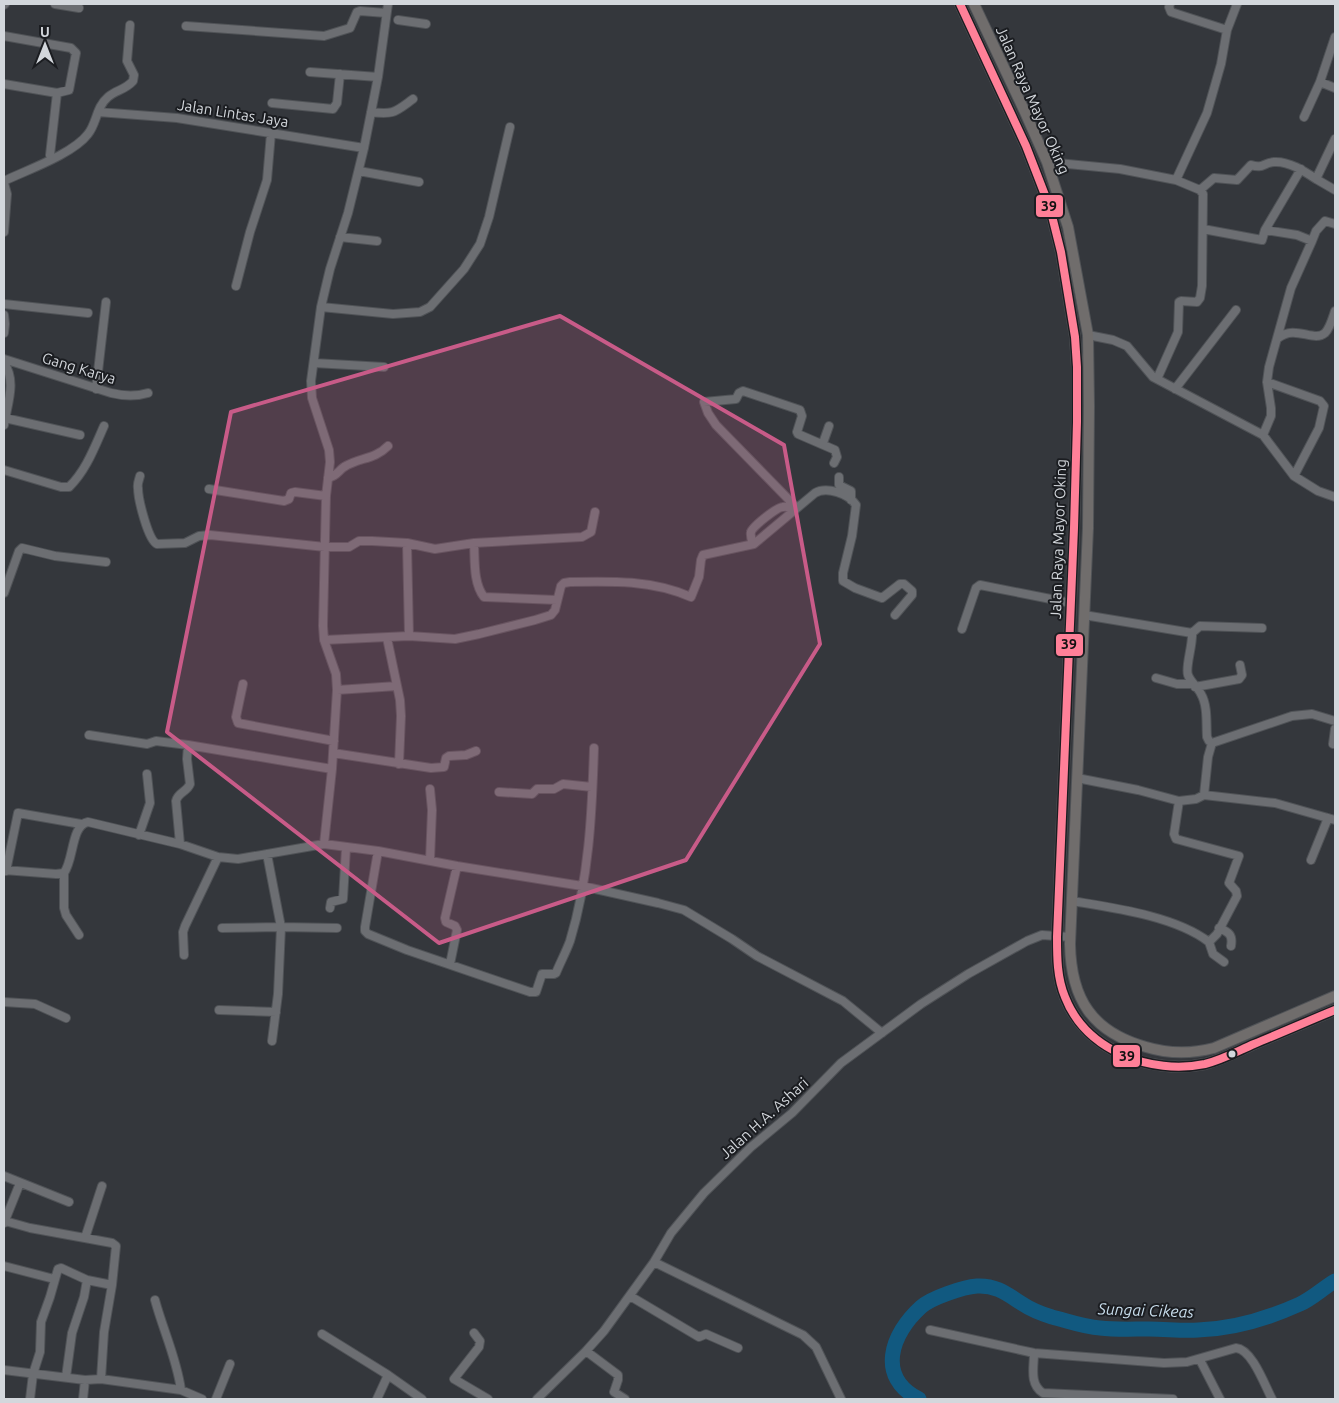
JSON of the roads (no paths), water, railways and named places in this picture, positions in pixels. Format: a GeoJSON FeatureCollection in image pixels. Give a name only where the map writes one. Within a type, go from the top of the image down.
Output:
{"type":"FeatureCollection","features":[{"type":"Feature","properties":{"kind":"main road","name":"Jalan Raya Mayor Oking"},"geometry":{"type":"LineString","coordinates":[[960,4],[1035,166],[1052,215],[1061,252],[1075,337],[1077,367],[1074,528],[1057,937],[1057,956],[1061,982],[1069,1006],[1080,1023],[1096,1038],[1114,1050],[1150,1065],[1182,1067],[1217,1060],[1335,1010]]}},
{"type":"Feature","properties":{"kind":"main road","name":"Jalan Raya Mayor Oking"},"geometry":{"type":"LineString","coordinates":[[975,4],[1047,162],[1068,227],[1088,335],[1088,528],[1070,937],[1070,962],[1079,996],[1091,1015],[1104,1028],[1124,1041],[1154,1050],[1175,1053],[1203,1051],[1214,1048],[1335,996]]}},
{"type":"Feature","properties":{"kind":"main road"},"geometry":{"type":"LineString","coordinates":[[974,33],[984,27]]}},
{"type":"Feature","properties":{"kind":"main road"},"geometry":{"type":"LineString","coordinates":[[1074,528],[1088,528]]}},
{"type":"Feature","properties":{"kind":"main road"},"geometry":{"type":"LineString","coordinates":[[1065,750],[1078,751]]}},
{"type":"Feature","properties":{"kind":"street"},"geometry":{"type":"LineString","coordinates":[[55,4],[79,8]]}},
{"type":"Feature","properties":{"kind":"street"},"geometry":{"type":"LineString","coordinates":[[324,844],[332,769],[337,690],[336,674],[324,640],[323,626],[329,450],[315,408],[311,389],[321,308],[330,269],[359,171],[391,18],[388,4]]}},
{"type":"Feature","properties":{"kind":"street"},"geometry":{"type":"LineString","coordinates":[[1170,4],[1171,12],[1227,30]]}},
{"type":"Feature","properties":{"kind":"street"},"geometry":{"type":"LineString","coordinates":[[1176,180],[1207,113],[1221,64],[1227,30],[1237,4]]}},
{"type":"Feature","properties":{"kind":"street"},"geometry":{"type":"LineString","coordinates":[[186,26],[324,36],[350,28],[355,14],[360,11],[426,24]]}},
{"type":"Feature","properties":{"kind":"street"},"geometry":{"type":"LineString","coordinates":[[4,232],[7,194],[4,182],[76,146],[88,134],[108,96],[124,90],[133,81],[134,75],[127,61],[130,25]]}},
{"type":"Feature","properties":{"kind":"street"},"geometry":{"type":"LineString","coordinates":[[4,36],[71,48],[77,54],[70,87],[66,92],[57,93],[4,84]]}},
{"type":"Feature","properties":{"kind":"street"},"geometry":{"type":"LineString","coordinates":[[1304,117],[1320,82],[1335,36]]}},
{"type":"Feature","properties":{"kind":"street"},"geometry":{"type":"LineString","coordinates":[[310,72],[378,77]]}},
{"type":"Feature","properties":{"kind":"street"},"geometry":{"type":"LineString","coordinates":[[272,103],[333,110],[337,103],[340,74]]}},
{"type":"Feature","properties":{"kind":"street"},"geometry":{"type":"LineString","coordinates":[[1320,82],[1335,88]]}},
{"type":"Feature","properties":{"kind":"street"},"geometry":{"type":"LineString","coordinates":[[50,155],[57,93]]}},
{"type":"Feature","properties":{"kind":"street"},"geometry":{"type":"LineString","coordinates":[[371,112],[392,113],[413,99]]}},
{"type":"Feature","properties":{"kind":"street","name":"Jalan Lintas Jaya"},"geometry":{"type":"LineString","coordinates":[[98,112],[177,118],[364,148]]}},
{"type":"Feature","properties":{"kind":"street"},"geometry":{"type":"LineString","coordinates":[[321,308],[393,314],[414,313],[426,311],[430,308],[464,269],[480,244],[489,217],[510,127]]}},
{"type":"Feature","properties":{"kind":"street"},"geometry":{"type":"LineString","coordinates":[[236,286],[250,232],[267,180],[271,133]]}},
{"type":"Feature","properties":{"kind":"street"},"geometry":{"type":"LineString","coordinates":[[1316,179],[1335,139]]}},
{"type":"Feature","properties":{"kind":"street"},"geometry":{"type":"LineString","coordinates":[[1047,162],[1120,169],[1176,180],[1200,190],[1204,198],[1202,286],[1200,298],[1197,302],[1179,302],[1178,332],[1157,379]]}},
{"type":"Feature","properties":{"kind":"street"},"geometry":{"type":"LineString","coordinates":[[1200,190],[1214,178],[1237,180],[1250,165],[1260,168],[1274,162],[1300,169],[1335,190]]}},
{"type":"Feature","properties":{"kind":"street"},"geometry":{"type":"LineString","coordinates":[[1203,229],[1260,240],[1263,238],[1265,230],[1300,169]]}},
{"type":"Feature","properties":{"kind":"street"},"geometry":{"type":"LineString","coordinates":[[359,171],[419,182]]}},
{"type":"Feature","properties":{"kind":"street"},"geometry":{"type":"LineString","coordinates":[[1263,436],[1271,408],[1268,382],[1269,367],[1291,288],[1316,231],[1325,221],[1335,224]]}},
{"type":"Feature","properties":{"kind":"street"},"geometry":{"type":"LineString","coordinates":[[1265,230],[1296,235],[1312,240]]}},
{"type":"Feature","properties":{"kind":"street"},"geometry":{"type":"LineString","coordinates":[[340,237],[377,241]]}},
{"type":"Feature","properties":{"kind":"street"},"geometry":{"type":"LineString","coordinates":[[96,388],[106,302]]}},
{"type":"Feature","properties":{"kind":"street"},"geometry":{"type":"LineString","coordinates":[[4,304],[88,313]]}},
{"type":"Feature","properties":{"kind":"street"},"geometry":{"type":"LineString","coordinates":[[1175,388],[1236,310]]}},
{"type":"Feature","properties":{"kind":"street"},"geometry":{"type":"LineString","coordinates":[[1278,338],[1287,332],[1293,331],[1308,335],[1321,335],[1326,332],[1335,311]]}},
{"type":"Feature","properties":{"kind":"street"},"geometry":{"type":"LineString","coordinates":[[4,315],[4,333]]}},
{"type":"Feature","properties":{"kind":"street"},"geometry":{"type":"LineString","coordinates":[[1088,335],[1114,340],[1127,346],[1157,379],[1263,436],[1294,476],[1318,491],[1335,498]]}},
{"type":"Feature","properties":{"kind":"street"},"geometry":{"type":"LineString","coordinates":[[4,361],[11,382],[4,422],[80,434]]}},
{"type":"Feature","properties":{"kind":"street","name":"Gang Karya"},"geometry":{"type":"LineString","coordinates":[[4,361],[123,396],[140,396],[148,393]]}},
{"type":"Feature","properties":{"kind":"street"},"geometry":{"type":"LineString","coordinates":[[314,363],[384,367]]}},
{"type":"Feature","properties":{"kind":"street"},"geometry":{"type":"LineString","coordinates":[[1268,382],[1320,401],[1324,406],[1319,428],[1294,476]]}},
{"type":"Feature","properties":{"kind":"street"},"geometry":{"type":"LineString","coordinates":[[795,509],[716,425],[708,413],[704,402],[736,399],[739,393],[743,391],[790,406],[802,412],[798,434],[823,443],[835,450],[837,457],[834,463]]}},
{"type":"Feature","properties":{"kind":"street"},"geometry":{"type":"LineString","coordinates":[[4,470],[61,488],[69,488],[90,456],[104,426]]}},
{"type":"Feature","properties":{"kind":"street"},"geometry":{"type":"LineString","coordinates":[[823,443],[829,426]]}},
{"type":"Feature","properties":{"kind":"street"},"geometry":{"type":"LineString","coordinates":[[328,478],[336,476],[345,466],[379,454],[388,446]]}},
{"type":"Feature","properties":{"kind":"street"},"geometry":{"type":"LineString","coordinates":[[140,476],[138,488],[144,515],[150,538],[157,544],[185,543],[199,536],[210,535],[325,547],[350,546],[360,541],[407,543],[435,549],[474,543],[582,537],[590,532],[595,512]]}},
{"type":"Feature","properties":{"kind":"street"},"geometry":{"type":"LineString","coordinates":[[839,477],[839,485],[851,491],[851,500]]}},
{"type":"Feature","properties":{"kind":"street"},"geometry":{"type":"LineString","coordinates":[[209,489],[284,501],[289,500],[292,493],[296,492],[326,496]]}},
{"type":"Feature","properties":{"kind":"street"},"geometry":{"type":"LineString","coordinates":[[324,640],[409,636],[455,639],[535,620],[551,614],[555,610],[561,586],[564,583],[570,582],[626,581],[676,590],[691,597],[700,577],[703,555],[753,544],[821,490],[836,492],[856,505],[842,578],[845,583],[882,598],[900,584],[904,584],[912,591],[912,595],[895,614]]}},
{"type":"Feature","properties":{"kind":"street"},"geometry":{"type":"LineString","coordinates":[[753,544],[752,529],[758,524],[781,507],[795,509]]}},
{"type":"Feature","properties":{"kind":"street"},"geometry":{"type":"LineString","coordinates":[[407,543],[409,636]]}},
{"type":"Feature","properties":{"kind":"street"},"geometry":{"type":"LineString","coordinates":[[474,543],[476,578],[484,597],[557,600]]}},
{"type":"Feature","properties":{"kind":"street"},"geometry":{"type":"LineString","coordinates":[[4,593],[19,551],[22,548],[55,556],[106,562]]}},
{"type":"Feature","properties":{"kind":"street"},"geometry":{"type":"LineString","coordinates":[[962,628],[974,592],[980,585],[1071,603]]}},
{"type":"Feature","properties":{"kind":"street"},"geometry":{"type":"LineString","coordinates":[[1084,615],[1192,633]]}},
{"type":"Feature","properties":{"kind":"street"},"geometry":{"type":"LineString","coordinates":[[1212,743],[1207,737],[1204,700],[1187,672],[1192,650],[1192,633],[1200,626],[1262,628]]}},
{"type":"Feature","properties":{"kind":"street"},"geometry":{"type":"LineString","coordinates":[[388,638],[401,716],[399,764]]}},
{"type":"Feature","properties":{"kind":"street"},"geometry":{"type":"LineString","coordinates":[[1156,678],[1177,684],[1194,686],[1239,678],[1242,675],[1240,665]]}},
{"type":"Feature","properties":{"kind":"street"},"geometry":{"type":"LineString","coordinates":[[242,684],[236,717],[238,723],[334,741]]}},
{"type":"Feature","properties":{"kind":"street"},"geometry":{"type":"LineString","coordinates":[[337,690],[397,686]]}},
{"type":"Feature","properties":{"kind":"street"},"geometry":{"type":"LineString","coordinates":[[1212,743],[1292,716],[1312,714],[1335,721]]}},
{"type":"Feature","properties":{"kind":"street"},"geometry":{"type":"LineString","coordinates":[[1333,744],[1335,729]]}},
{"type":"Feature","properties":{"kind":"street"},"geometry":{"type":"LineString","coordinates":[[89,735],[144,743],[156,741],[188,745],[332,769]]}},
{"type":"Feature","properties":{"kind":"street"},"geometry":{"type":"LineString","coordinates":[[1204,795],[1208,757],[1212,743]]}},
{"type":"Feature","properties":{"kind":"street"},"geometry":{"type":"LineString","coordinates":[[180,844],[176,801],[178,795],[189,787],[190,784],[187,758],[188,745]]}},
{"type":"Feature","properties":{"kind":"street"},"geometry":{"type":"LineString","coordinates":[[378,851],[365,931],[368,934],[407,950],[530,992],[536,992],[542,974],[556,973],[569,943],[582,886],[587,853],[594,748]]}},
{"type":"Feature","properties":{"kind":"street"},"geometry":{"type":"LineString","coordinates":[[333,753],[431,768],[444,767],[446,758],[449,756],[466,755],[476,751]]}},
{"type":"Feature","properties":{"kind":"street"},"geometry":{"type":"LineString","coordinates":[[139,835],[150,803],[147,774]]}},
{"type":"Feature","properties":{"kind":"street"},"geometry":{"type":"LineString","coordinates":[[1077,778],[1158,794],[1179,801],[1196,799],[1204,795],[1275,803],[1331,819],[1311,860]]}},
{"type":"Feature","properties":{"kind":"street"},"geometry":{"type":"LineString","coordinates":[[498,792],[532,794],[537,788],[554,789],[560,785],[592,787]]}},
{"type":"Feature","properties":{"kind":"street"},"geometry":{"type":"LineString","coordinates":[[430,788],[432,810],[430,860]]}},
{"type":"Feature","properties":{"kind":"street"},"geometry":{"type":"LineString","coordinates":[[1179,801],[1174,834],[1176,839],[1239,856],[1229,883],[1236,891],[1237,896],[1217,934],[1209,942]]}},
{"type":"Feature","properties":{"kind":"street"},"geometry":{"type":"LineString","coordinates":[[64,873],[5,870],[18,813],[81,824],[93,823],[180,844],[218,857],[238,860],[324,844],[378,851],[582,886],[641,898],[684,910],[762,959],[843,1002],[882,1032]]}},
{"type":"Feature","properties":{"kind":"street"},"geometry":{"type":"LineString","coordinates":[[79,935],[66,915],[64,908],[64,873],[69,864],[77,830],[81,824]]}},
{"type":"Feature","properties":{"kind":"street"},"geometry":{"type":"LineString","coordinates":[[330,908],[331,902],[343,899],[346,848]]}},
{"type":"Feature","properties":{"kind":"street"},"geometry":{"type":"LineString","coordinates":[[267,854],[281,927],[276,1012],[272,1041]]}},
{"type":"Feature","properties":{"kind":"street"},"geometry":{"type":"LineString","coordinates":[[184,956],[185,926],[218,857]]}},
{"type":"Feature","properties":{"kind":"street"},"geometry":{"type":"LineString","coordinates":[[450,964],[457,930],[455,926],[446,922],[445,918],[457,866]]}},
{"type":"Feature","properties":{"kind":"street"},"geometry":{"type":"LineString","coordinates":[[1072,901],[1133,912],[1186,929],[1209,942],[1213,954],[1224,962]]}},
{"type":"Feature","properties":{"kind":"street"},"geometry":{"type":"LineString","coordinates":[[222,928],[337,928]]}},
{"type":"Feature","properties":{"kind":"street"},"geometry":{"type":"LineString","coordinates":[[1219,928],[1230,934],[1232,938],[1231,946]]}},
{"type":"Feature","properties":{"kind":"street","name":"Jalan H.A. Ashari"},"geometry":{"type":"LineString","coordinates":[[537,1399],[604,1331],[654,1262],[676,1227],[704,1193],[751,1147],[792,1113],[841,1063],[882,1032],[956,982],[1027,941],[1042,935],[1070,937]]}},
{"type":"Feature","properties":{"kind":"street"},"geometry":{"type":"LineString","coordinates":[[4,1002],[35,1004],[66,1018]]}},
{"type":"Feature","properties":{"kind":"street"},"geometry":{"type":"LineString","coordinates":[[219,1010],[276,1012]]}},
{"type":"Feature","properties":{"kind":"street"},"geometry":{"type":"LineString","coordinates":[[4,1176],[69,1202]]}},
{"type":"Feature","properties":{"kind":"street"},"geometry":{"type":"LineString","coordinates":[[20,1183],[4,1223],[112,1242],[116,1246],[104,1332],[101,1379]]}},
{"type":"Feature","properties":{"kind":"street"},"geometry":{"type":"LineString","coordinates":[[86,1238],[102,1186]]}},
{"type":"Feature","properties":{"kind":"street"},"geometry":{"type":"LineString","coordinates":[[654,1262],[803,1335],[816,1347],[841,1399]]}},
{"type":"Feature","properties":{"kind":"street"},"geometry":{"type":"LineString","coordinates":[[4,1266],[54,1278]]}},
{"type":"Feature","properties":{"kind":"street"},"geometry":{"type":"LineString","coordinates":[[30,1399],[33,1374],[40,1352],[41,1322],[58,1269],[61,1268],[87,1280],[112,1285]]}},
{"type":"Feature","properties":{"kind":"street"},"geometry":{"type":"LineString","coordinates":[[66,1377],[72,1333],[84,1297],[87,1280]]}},
{"type":"Feature","properties":{"kind":"street"},"geometry":{"type":"LineString","coordinates":[[630,1296],[699,1337],[706,1334],[738,1348]]}},
{"type":"Feature","properties":{"kind":"street"},"geometry":{"type":"LineString","coordinates":[[155,1300],[175,1359],[182,1390]]}},
{"type":"Feature","properties":{"kind":"street"},"geometry":{"type":"LineString","coordinates":[[930,1330],[1034,1353],[1164,1363],[1200,1360],[1236,1348],[1245,1350],[1272,1399]]}},
{"type":"Feature","properties":{"kind":"street"},"geometry":{"type":"LineString","coordinates":[[474,1333],[480,1341],[480,1347],[454,1379],[488,1399]]}},
{"type":"Feature","properties":{"kind":"street"},"geometry":{"type":"LineString","coordinates":[[322,1334],[388,1375],[422,1399]]}},
{"type":"Feature","properties":{"kind":"street"},"geometry":{"type":"LineString","coordinates":[[586,1351],[618,1375],[614,1392],[609,1399]]}},
{"type":"Feature","properties":{"kind":"street"},"geometry":{"type":"LineString","coordinates":[[1034,1353],[1033,1381],[1043,1393],[1173,1399]]}},
{"type":"Feature","properties":{"kind":"street"},"geometry":{"type":"LineString","coordinates":[[1200,1360],[1220,1399]]}},
{"type":"Feature","properties":{"kind":"street"},"geometry":{"type":"LineString","coordinates":[[216,1399],[230,1364]]}},
{"type":"Feature","properties":{"kind":"street"},"geometry":{"type":"LineString","coordinates":[[4,1370],[85,1380],[101,1379],[182,1390],[202,1399]]}},
{"type":"Feature","properties":{"kind":"street"},"geometry":{"type":"LineString","coordinates":[[377,1399],[388,1375]]}},
{"type":"Feature","properties":{"kind":"street"},"geometry":{"type":"LineString","coordinates":[[83,1399],[85,1380]]}},
{"type":"Feature","properties":{"kind":"street"},"geometry":{"type":"LineString","coordinates":[[614,1392],[625,1399]]}},
{"type":"Feature","properties":{"kind":"waterway","name":"Sungai Cikeas"},"geometry":{"type":"LineString","coordinates":[[919,1399],[906,1390],[897,1379],[893,1367],[896,1342],[902,1330],[921,1307],[939,1297],[964,1288],[990,1287],[1006,1293],[1040,1313],[1088,1326],[1112,1329],[1192,1330],[1237,1325],[1276,1314],[1305,1302],[1335,1281]]}}]}
